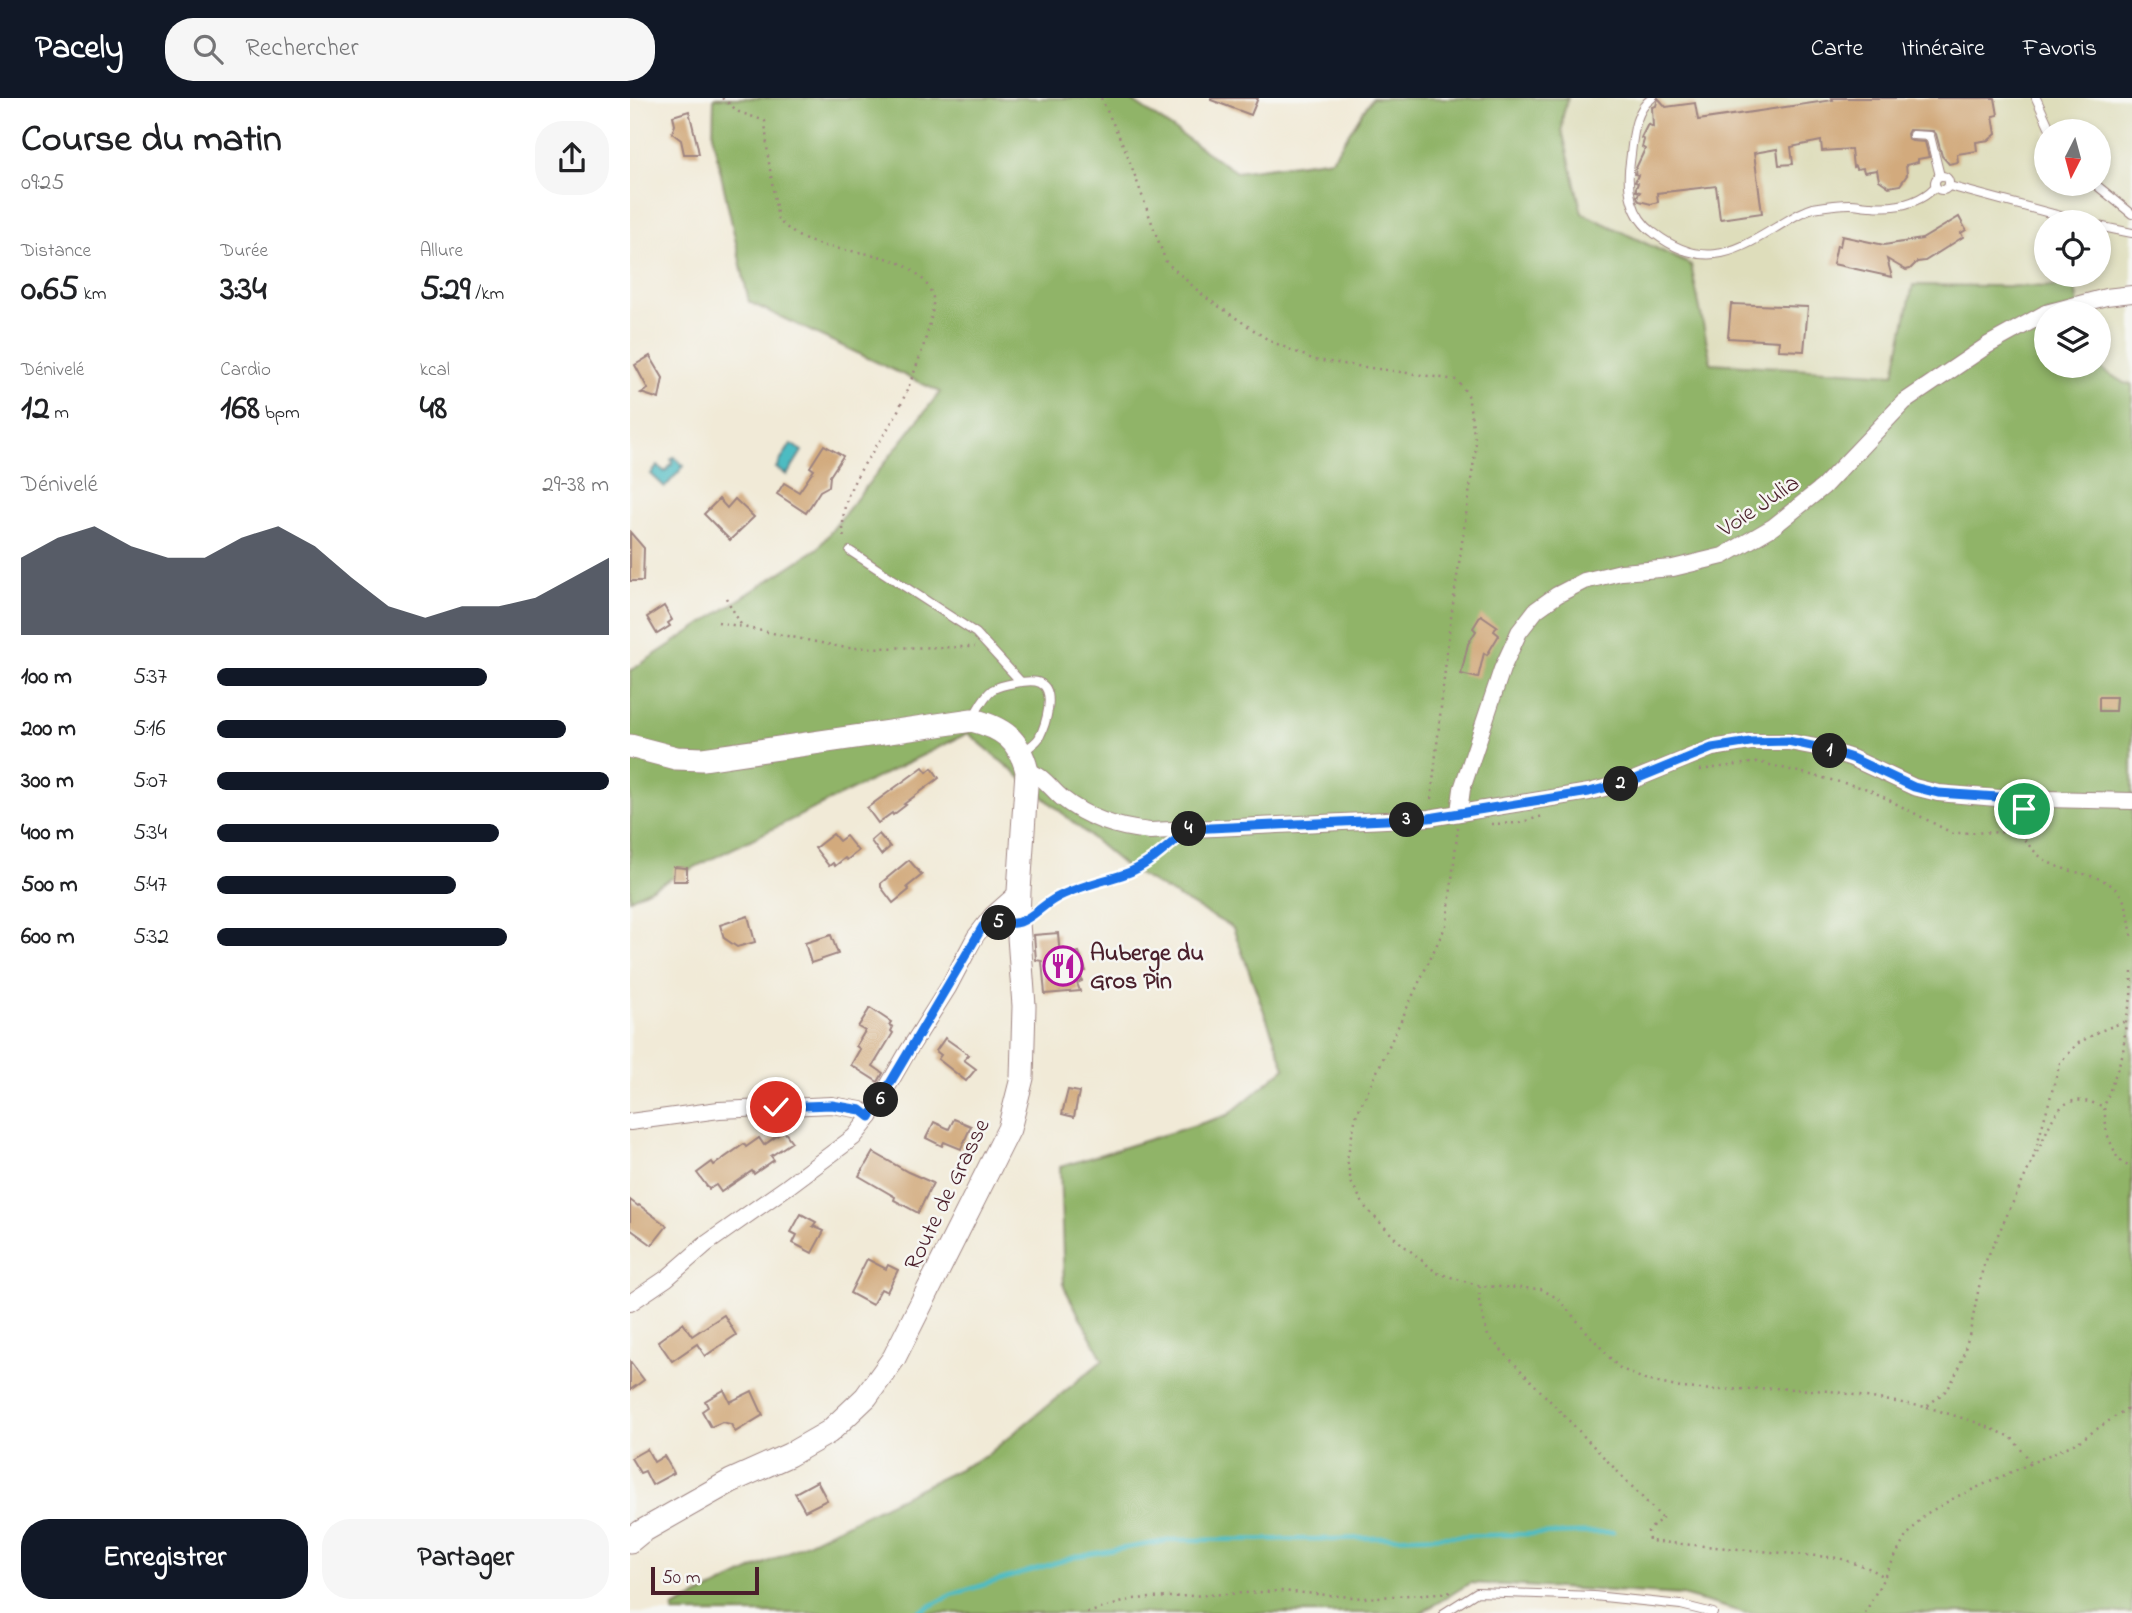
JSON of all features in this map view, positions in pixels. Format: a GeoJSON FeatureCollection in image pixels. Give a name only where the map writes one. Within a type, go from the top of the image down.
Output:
{"type":"FeatureCollection","features":[{"type":"Feature","properties":{"kind":"main road"},"geometry":{"type":"LineString","coordinates":[[630,746],[676,758],[703,760],[972,720],[999,730],[1014,742],[1025,762]]}},
{"type":"Feature","properties":{"kind":"main road","name":"Route de Grasse"},"geometry":{"type":"LineString","coordinates":[[630,1541],[641,1532],[731,1481],[789,1455],[829,1432],[866,1396],[894,1358],[1009,1129],[1022,1078],[1024,1006],[1018,891],[1025,762]]}},
{"type":"Feature","properties":{"kind":"street","name":"Voie Julia"},"geometry":{"type":"LineString","coordinates":[[2091,301],[2132,294]]}},
{"type":"Feature","properties":{"kind":"street","name":"Voie Julia"},"geometry":{"type":"LineString","coordinates":[[1459,812],[1462,789],[1502,669],[1519,632],[1536,610],[1557,595],[1584,582],[1621,572],[1673,568],[1733,551],[1773,527],[1824,487],[1904,402],[1988,345],[2034,320]]}},
{"type":"Feature","properties":{"kind":"street"},"geometry":{"type":"LineString","coordinates":[[1025,762],[1060,797],[1082,813],[1110,824],[1150,831],[1429,818],[1589,792],[1631,781],[1712,748],[1750,742],[1788,741],[1821,748],[1852,758],[1914,787],[1938,793],[2028,799],[2132,801]]}},
{"type":"Feature","properties":{"kind":"street"},"geometry":{"type":"LineString","coordinates":[[630,1303],[854,1137],[870,1117],[983,926],[1018,891]]}},
{"type":"Feature","properties":{"kind":"street"},"geometry":{"type":"LineString","coordinates":[[983,926],[1018,923]]}},
{"type":"Feature","properties":{"kind":"street"},"geometry":{"type":"LineString","coordinates":[[630,1122],[719,1110],[832,1105],[861,1110],[870,1117]]}},
{"type":"Feature","properties":{"kind":"lane"},"geometry":{"type":"LineString","coordinates":[[1652,98],[1641,110],[1634,132],[1628,173],[1632,208],[1647,229],[1669,244],[1693,253],[1711,256],[1730,252],[1814,208],[1853,204],[1891,206],[1916,201],[1936,187]]}},
{"type":"Feature","properties":{"kind":"lane"},"geometry":{"type":"LineString","coordinates":[[2036,98],[2046,119]]}},
{"type":"Feature","properties":{"kind":"lane"},"geometry":{"type":"LineString","coordinates":[[1913,135],[1930,136],[1940,176]]}},
{"type":"Feature","properties":{"kind":"lane"},"geometry":{"type":"LineString","coordinates":[[1940,176],[1935,180],[1936,187],[1942,191],[1949,186]]}},
{"type":"Feature","properties":{"kind":"lane"},"geometry":{"type":"LineString","coordinates":[[1940,176],[1947,178],[1949,186]]}},
{"type":"Feature","properties":{"kind":"lane"},"geometry":{"type":"LineString","coordinates":[[1949,186],[2038,210]]}},
{"type":"Feature","properties":{"kind":"lane"},"geometry":{"type":"LineString","coordinates":[[2110,196],[2132,214]]}},
{"type":"Feature","properties":{"kind":"lane"},"geometry":{"type":"LineString","coordinates":[[2111,229],[2132,233]]}},
{"type":"Feature","properties":{"kind":"lane"},"geometry":{"type":"LineString","coordinates":[[850,551],[976,633],[1021,682]]}},
{"type":"Feature","properties":{"kind":"lane"},"geometry":{"type":"LineString","coordinates":[[972,720],[985,698],[994,689],[1021,682],[1039,682],[1046,688],[1050,700],[1046,719],[1025,762]]}},
{"type":"Feature","properties":{"kind":"lane"},"geometry":{"type":"LineString","coordinates":[[1444,1613],[1477,1592],[1594,1596],[1681,1605],[1713,1613]]}},
{"type":"Feature","properties":{"kind":"path"},"geometry":{"type":"LineString","coordinates":[[722,98],[739,112],[765,121],[778,220],[808,241],[896,261],[914,272],[929,287],[935,300],[932,322],[895,417],[849,491],[843,531],[844,544],[850,551]]}},
{"type":"Feature","properties":{"kind":"path"},"geometry":{"type":"LineString","coordinates":[[1101,98],[1126,150],[1166,262],[1205,297],[1270,341],[1315,360],[1457,380],[1468,395],[1476,446],[1449,632],[1429,818]]}},
{"type":"Feature","properties":{"kind":"path"},"geometry":{"type":"LineString","coordinates":[[726,598],[743,628]]}},
{"type":"Feature","properties":{"kind":"path"},"geometry":{"type":"LineString","coordinates":[[718,622],[846,648],[989,647]]}},
{"type":"Feature","properties":{"kind":"path"},"geometry":{"type":"LineString","coordinates":[[1698,770],[1758,762],[1868,789],[1952,833],[2019,832]]}},
{"type":"Feature","properties":{"kind":"path"},"geometry":{"type":"LineString","coordinates":[[2019,832],[2028,799]]}},
{"type":"Feature","properties":{"kind":"path"},"geometry":{"type":"LineString","coordinates":[[1459,812],[1447,923],[1356,1116],[1347,1159],[1351,1182],[1365,1207],[1396,1239],[1437,1273],[1480,1286],[1541,1289],[1557,1298],[1618,1367],[1645,1380],[1681,1388],[1830,1391],[1926,1407],[1978,1423],[2011,1437],[2032,1463]]}},
{"type":"Feature","properties":{"kind":"path"},"geometry":{"type":"LineString","coordinates":[[1482,825],[1519,823],[1543,816]]}},
{"type":"Feature","properties":{"kind":"path"},"geometry":{"type":"LineString","coordinates":[[1018,923],[1056,897],[1123,874],[1144,863],[1188,829]]}},
{"type":"Feature","properties":{"kind":"path"},"geometry":{"type":"LineString","coordinates":[[2019,832],[2031,848],[2050,863],[2110,883],[2121,894],[2128,914],[2132,940]]}},
{"type":"Feature","properties":{"kind":"path"},"geometry":{"type":"LineString","coordinates":[[2132,972],[2123,1054],[2104,1107],[2107,1134],[2118,1159],[2132,1169]]}},
{"type":"Feature","properties":{"kind":"path"},"geometry":{"type":"LineString","coordinates":[[2033,1159],[2060,1063],[2077,1044],[2126,1021]]}},
{"type":"Feature","properties":{"kind":"path"},"geometry":{"type":"LineString","coordinates":[[1926,1407],[1948,1389],[1960,1366],[1983,1267],[2058,1109],[2066,1102],[2078,1100],[2104,1107]]}},
{"type":"Feature","properties":{"kind":"path"},"geometry":{"type":"LineString","coordinates":[[1480,1286],[1479,1302],[1488,1335],[1662,1518],[1648,1531],[1648,1541],[1839,1558],[1883,1576]]}},
{"type":"Feature","properties":{"kind":"path"},"geometry":{"type":"LineString","coordinates":[[1865,1613],[1905,1538],[1924,1515],[1956,1497],[2078,1442],[2132,1405]]}},
{"type":"Feature","properties":{"kind":"path"},"geometry":{"type":"LineString","coordinates":[[1087,1613],[1133,1599],[1254,1592],[1281,1591],[1363,1598],[1477,1592]]}},
{"type":"Feature","properties":{"kind":"shaded area"},"geometry":{"type":"Polygon","coordinates":[[[1568,98],[2132,98],[2132,385],[2111,375],[2111,301],[2077,301],[2075,287],[2111,287],[2111,210],[2034,210],[2034,286],[1914,285],[1894,374],[1711,363],[1691,265],[1582,213],[1562,130],[1568,98]]]}},
{"type":"Feature","properties":{"kind":"green space"},"geometry":{"type":"Polygon","coordinates":[[[714,98],[1128,98],[1236,172],[1332,159],[1372,98],[1568,98],[1562,130],[1582,213],[1691,265],[1711,363],[1894,374],[1913,285],[2075,287],[2077,301],[2034,301],[2034,378],[2111,378],[2111,375],[2132,385],[2132,1613],[1745,1613],[1682,1595],[1470,1583],[1421,1613],[673,1613],[673,1608],[986,1456],[1103,1360],[1064,1287],[1060,1167],[1228,1115],[1285,1068],[1233,928],[1127,868],[968,733],[630,899],[630,671],[818,548],[940,392],[749,302],[713,138],[714,98]]]}},
{"type":"Feature","properties":{"kind":"water"},"geometry":{"type":"Polygon","coordinates":[[[791,444],[802,451],[787,475],[776,468],[791,444]]]}},
{"type":"Feature","properties":{"kind":"water"},"geometry":{"type":"Polygon","coordinates":[[[674,457],[684,466],[665,487],[651,474],[658,466],[665,472],[673,463],[671,460],[674,457]]]}},
{"type":"Feature","properties":{"kind":"building"},"geometry":{"type":"Polygon","coordinates":[[[1211,98],[1258,98],[1251,115],[1211,98]]]}},
{"type":"Feature","properties":{"kind":"building"},"geometry":{"type":"Polygon","coordinates":[[[1658,98],[1666,107],[1695,103],[1698,120],[1833,100],[1832,98],[1995,98],[1998,115],[1993,116],[1996,134],[1989,140],[1976,142],[1977,151],[1957,154],[1958,162],[1949,164],[1942,156],[1933,131],[1909,130],[1908,139],[1925,142],[1929,157],[1906,165],[1907,175],[1900,185],[1889,187],[1879,180],[1877,170],[1864,172],[1863,168],[1853,167],[1851,149],[1822,151],[1821,141],[1791,147],[1793,164],[1779,165],[1777,149],[1754,153],[1762,213],[1720,219],[1716,186],[1657,193],[1658,202],[1651,204],[1639,201],[1637,196],[1640,192],[1636,191],[1638,183],[1635,182],[1638,175],[1635,174],[1645,149],[1642,147],[1644,140],[1641,138],[1648,124],[1653,127],[1652,107],[1656,106],[1658,98]]]}},
{"type":"Feature","properties":{"kind":"building"},"geometry":{"type":"Polygon","coordinates":[[[689,111],[699,154],[684,154],[681,140],[672,133],[675,125],[673,116],[689,111]]]}},
{"type":"Feature","properties":{"kind":"building"},"geometry":{"type":"Polygon","coordinates":[[[1959,217],[1966,230],[1961,233],[1963,237],[1925,261],[1917,262],[1910,269],[1906,270],[1887,259],[1892,277],[1833,264],[1842,236],[1884,245],[1922,239],[1959,217]]]}},
{"type":"Feature","properties":{"kind":"building"},"geometry":{"type":"Polygon","coordinates":[[[1731,304],[1808,307],[1804,351],[1778,350],[1779,341],[1728,338],[1731,304]]]}},
{"type":"Feature","properties":{"kind":"building"},"geometry":{"type":"Polygon","coordinates":[[[650,356],[663,378],[659,399],[641,393],[648,389],[635,365],[650,356]]]}},
{"type":"Feature","properties":{"kind":"building"},"geometry":{"type":"Polygon","coordinates":[[[824,445],[843,456],[830,476],[829,486],[820,491],[806,513],[777,494],[784,483],[799,492],[814,470],[810,467],[824,445]]]}},
{"type":"Feature","properties":{"kind":"building"},"geometry":{"type":"Polygon","coordinates":[[[719,499],[727,508],[735,499],[754,517],[730,540],[704,514],[719,499]]]}},
{"type":"Feature","properties":{"kind":"building"},"geometry":{"type":"Polygon","coordinates":[[[630,532],[644,548],[643,581],[630,581],[630,532]]]}},
{"type":"Feature","properties":{"kind":"building"},"geometry":{"type":"Polygon","coordinates":[[[664,606],[672,620],[668,623],[670,626],[657,634],[647,617],[664,606]]]}},
{"type":"Feature","properties":{"kind":"building"},"geometry":{"type":"Polygon","coordinates":[[[1481,615],[1497,626],[1494,631],[1499,635],[1487,655],[1484,653],[1478,678],[1461,674],[1468,644],[1476,631],[1473,628],[1481,615]]]}},
{"type":"Feature","properties":{"kind":"building"},"geometry":{"type":"Polygon","coordinates":[[[2099,697],[2116,697],[2115,711],[2099,711],[2099,697]]]}},
{"type":"Feature","properties":{"kind":"building"},"geometry":{"type":"Polygon","coordinates":[[[923,767],[927,772],[932,768],[939,778],[893,815],[892,813],[878,823],[867,808],[923,767]]]}},
{"type":"Feature","properties":{"kind":"building"},"geometry":{"type":"Polygon","coordinates":[[[833,834],[839,841],[846,836],[858,851],[847,860],[845,858],[835,866],[833,863],[829,866],[815,848],[833,834]]]}},
{"type":"Feature","properties":{"kind":"building"},"geometry":{"type":"Polygon","coordinates":[[[879,834],[890,847],[881,855],[871,841],[879,834]]]}},
{"type":"Feature","properties":{"kind":"building"},"geometry":{"type":"Polygon","coordinates":[[[909,860],[922,875],[893,903],[881,883],[909,860]]]}},
{"type":"Feature","properties":{"kind":"building"},"geometry":{"type":"Polygon","coordinates":[[[674,867],[687,868],[687,881],[673,881],[674,867]]]}},
{"type":"Feature","properties":{"kind":"building"},"geometry":{"type":"Polygon","coordinates":[[[748,916],[755,942],[737,947],[724,938],[720,925],[748,916]]]}},
{"type":"Feature","properties":{"kind":"building","name":"Auberge du Gros Pin"},"geometry":{"type":"Polygon","coordinates":[[[1058,933],[1060,957],[1079,952],[1086,971],[1080,972],[1082,981],[1077,983],[1080,991],[1045,994],[1042,961],[1036,960],[1034,935],[1058,933]]]}},
{"type":"Feature","properties":{"kind":"building"},"geometry":{"type":"Polygon","coordinates":[[[831,935],[838,954],[811,963],[805,943],[831,935]]]}},
{"type":"Feature","properties":{"kind":"building"},"geometry":{"type":"Polygon","coordinates":[[[870,1008],[891,1022],[889,1025],[893,1027],[893,1033],[873,1066],[883,1073],[878,1082],[851,1065],[860,1049],[856,1046],[865,1031],[858,1027],[870,1008]]]}},
{"type":"Feature","properties":{"kind":"building"},"geometry":{"type":"Polygon","coordinates":[[[945,1038],[969,1055],[964,1060],[976,1069],[966,1081],[938,1059],[941,1055],[936,1051],[945,1038]]]}},
{"type":"Feature","properties":{"kind":"building"},"geometry":{"type":"Polygon","coordinates":[[[1068,1090],[1079,1092],[1074,1117],[1062,1114],[1068,1090]]]}},
{"type":"Feature","properties":{"kind":"building"},"geometry":{"type":"Polygon","coordinates":[[[954,1119],[971,1126],[961,1149],[944,1142],[942,1146],[926,1138],[934,1122],[949,1129],[954,1119]]]}},
{"type":"Feature","properties":{"kind":"building"},"geometry":{"type":"Polygon","coordinates":[[[784,1131],[792,1142],[771,1156],[774,1160],[721,1192],[716,1185],[709,1189],[697,1173],[712,1162],[714,1165],[744,1144],[746,1147],[759,1138],[764,1145],[784,1131]]]}},
{"type":"Feature","properties":{"kind":"building"},"geometry":{"type":"Polygon","coordinates":[[[873,1152],[933,1183],[918,1213],[859,1176],[873,1152]]]}},
{"type":"Feature","properties":{"kind":"building"},"geometry":{"type":"Polygon","coordinates":[[[630,1200],[667,1226],[652,1245],[630,1229],[630,1200]]]}},
{"type":"Feature","properties":{"kind":"building"},"geometry":{"type":"Polygon","coordinates":[[[801,1214],[816,1222],[813,1226],[824,1231],[812,1253],[793,1243],[797,1235],[791,1232],[801,1214]]]}},
{"type":"Feature","properties":{"kind":"building"},"geometry":{"type":"Polygon","coordinates":[[[867,1259],[886,1269],[888,1265],[898,1270],[887,1292],[881,1289],[872,1305],[850,1293],[867,1259]]]}},
{"type":"Feature","properties":{"kind":"building"},"geometry":{"type":"Polygon","coordinates":[[[724,1315],[736,1335],[705,1356],[697,1344],[672,1361],[658,1341],[683,1323],[692,1336],[724,1315]]]}},
{"type":"Feature","properties":{"kind":"building"},"geometry":{"type":"Polygon","coordinates":[[[630,1361],[644,1380],[630,1390],[630,1361]]]}},
{"type":"Feature","properties":{"kind":"building"},"geometry":{"type":"Polygon","coordinates":[[[724,1390],[730,1402],[752,1391],[763,1415],[735,1432],[731,1424],[722,1422],[711,1427],[702,1411],[708,1407],[705,1401],[724,1390]]]}},
{"type":"Feature","properties":{"kind":"building"},"geometry":{"type":"Polygon","coordinates":[[[647,1449],[654,1462],[664,1456],[674,1473],[652,1485],[645,1471],[640,1473],[631,1458],[647,1449]]]}},
{"type":"Feature","properties":{"kind":"building"},"geometry":{"type":"Polygon","coordinates":[[[817,1481],[827,1500],[805,1511],[795,1493],[817,1481]]]}},
{"type":"Feature","properties":{"kind":"waterway"},"geometry":{"type":"LineString","coordinates":[[917,1613],[951,1595],[1078,1556],[1173,1540],[1613,1532]]}},
{"type":"Feature","properties":{"kind":"place","name":"Auberge du Gros Pin"},"geometry":{"type":"Point","coordinates":[1063,966]}},
{"type":"Feature","properties":{"kind":"route"},"geometry":{"type":"LineString","coordinates":[[776,1107],[832,1105],[861,1110],[870,1117],[983,926],[1018,923],[1056,897],[1123,874],[1170,845],[1188,829],[1420,820],[1589,792],[1631,781],[1712,748],[1750,742],[1788,741],[1852,758],[1914,787],[1938,793],[2028,799],[2024,809]]}}]}
